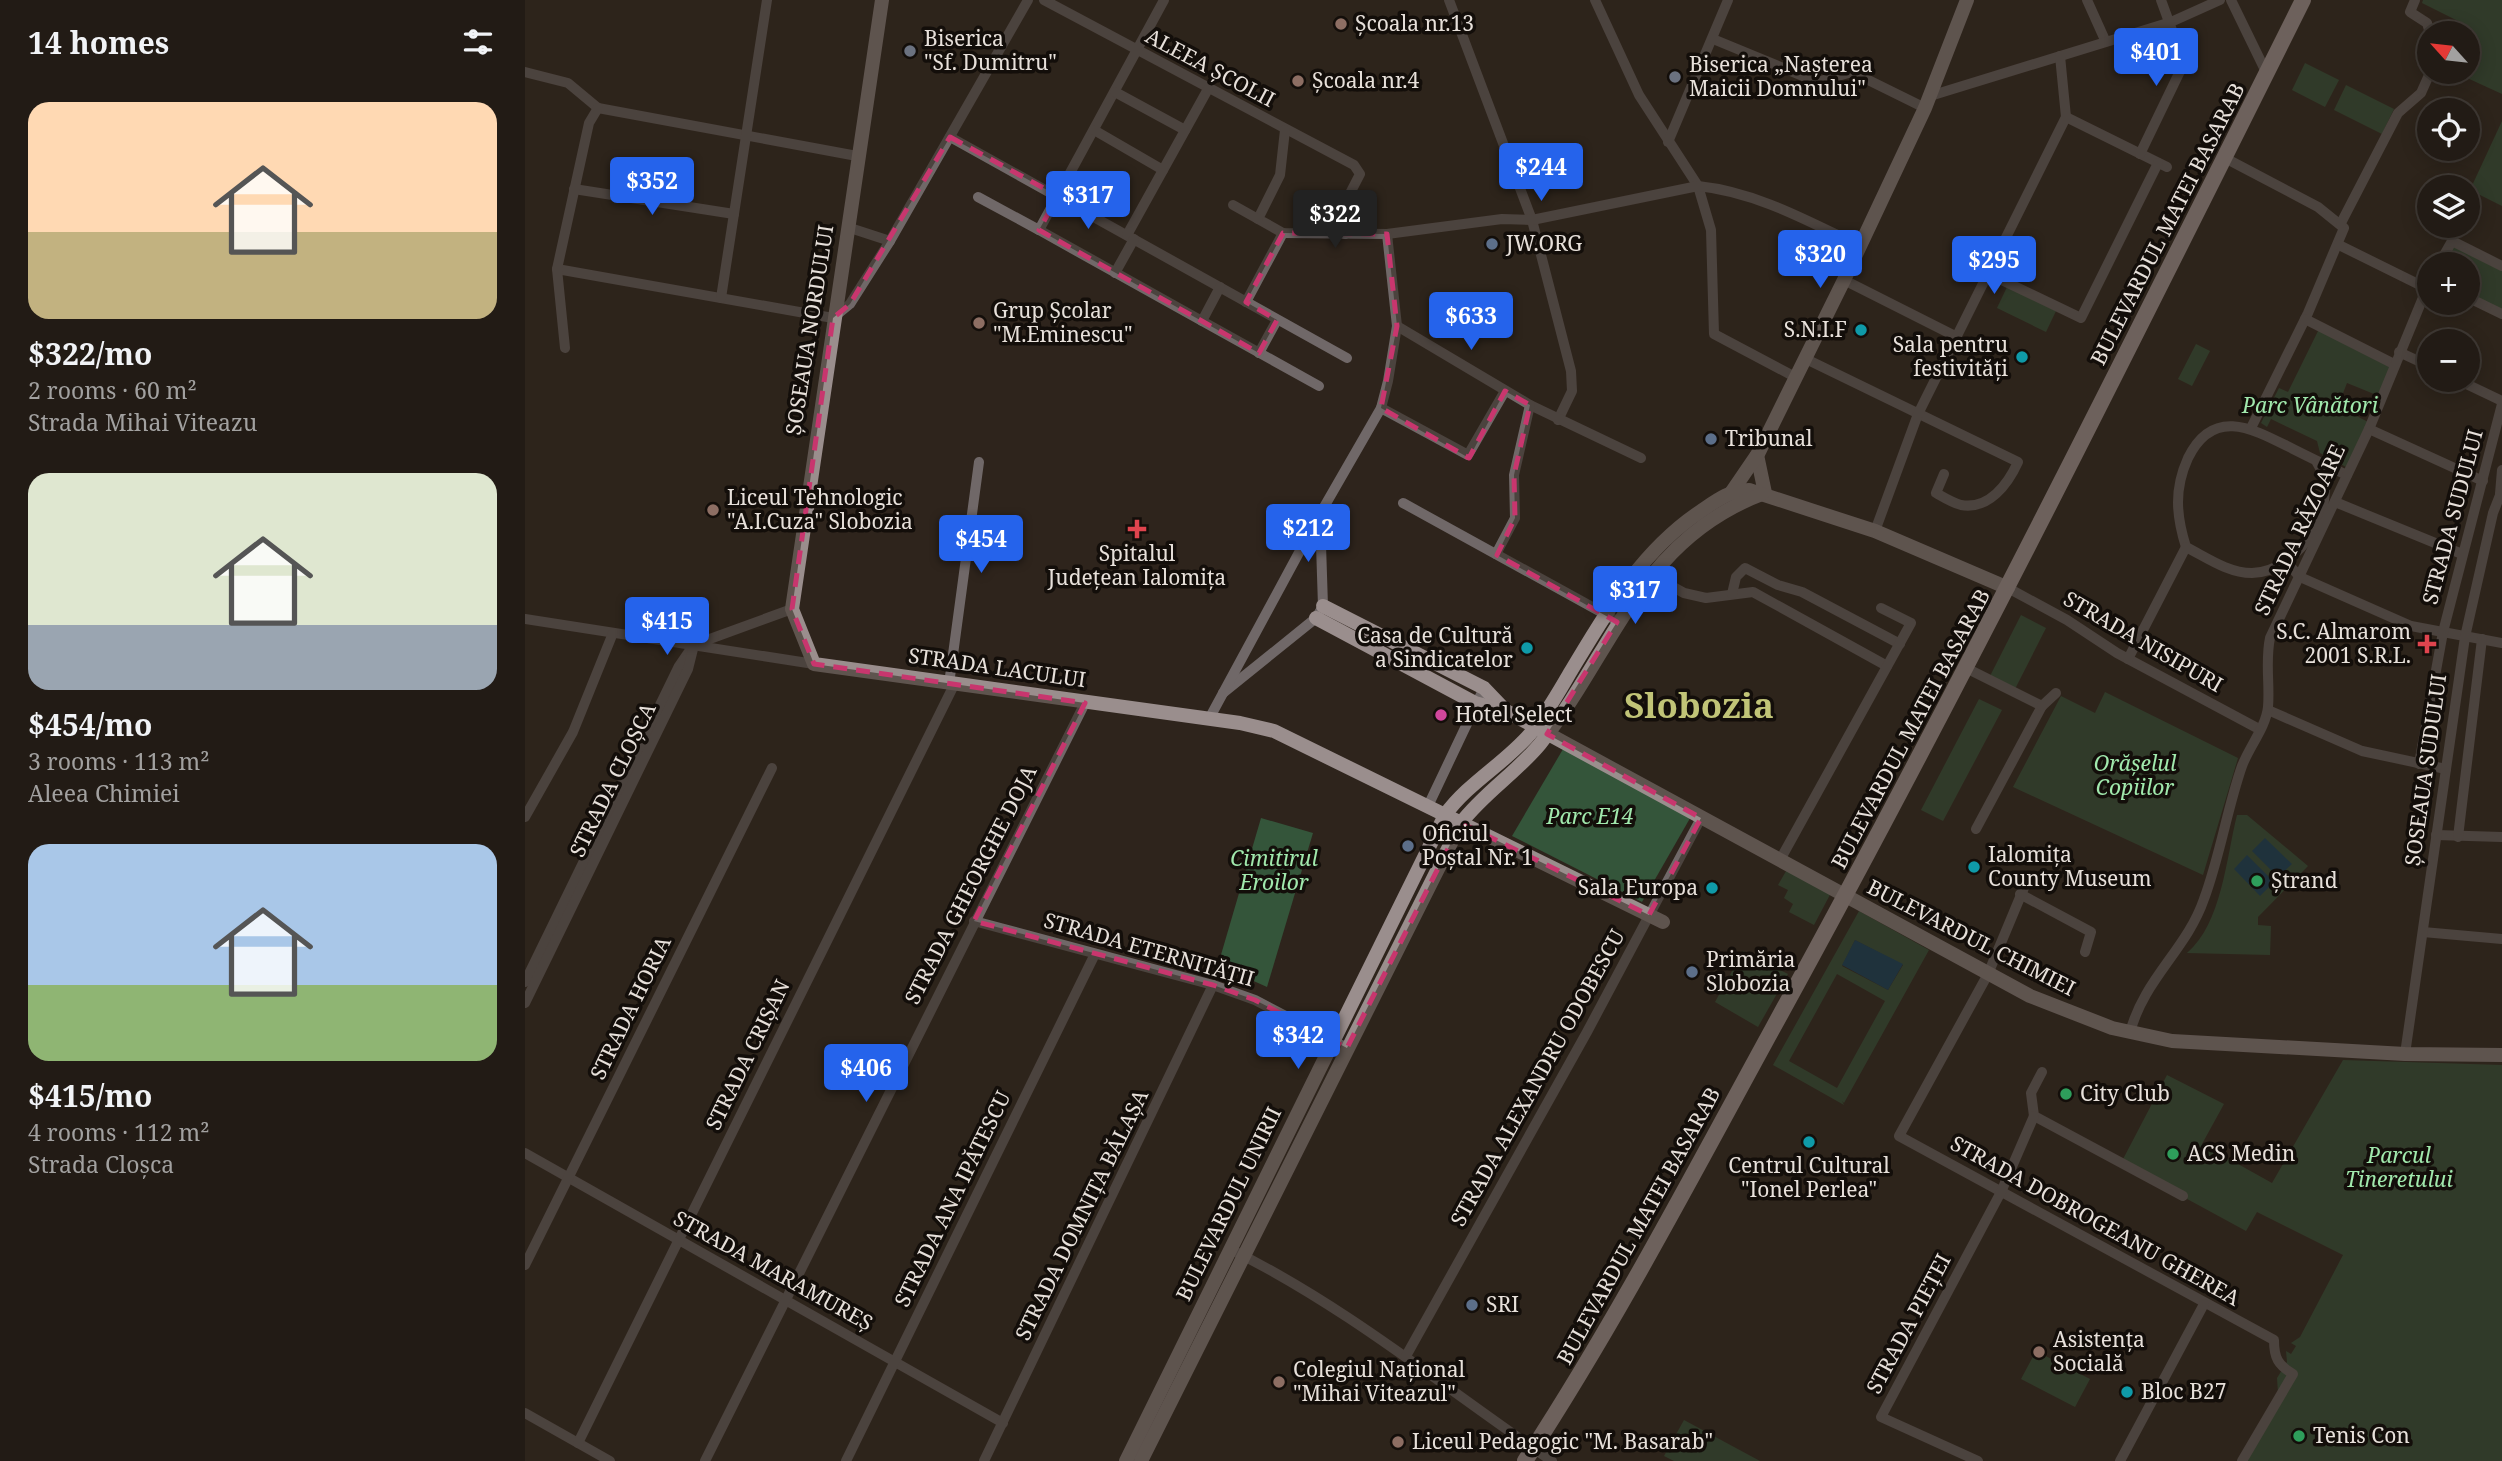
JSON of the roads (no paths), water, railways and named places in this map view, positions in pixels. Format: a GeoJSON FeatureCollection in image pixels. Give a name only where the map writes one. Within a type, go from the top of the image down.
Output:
{"type":"FeatureCollection","features":[{"type":"Feature","properties":{"kind":"main road","name":"BULEVARDUL MATEI BASARAB"},"geometry":{"type":"LineString","coordinates":[[1529,1455],[1615,1315],[1846,897],[1968,669],[2304,0]]}},
{"type":"Feature","properties":{"kind":"street"},"geometry":{"type":"LineString","coordinates":[[721,298],[767,0]]}},
{"type":"Feature","properties":{"kind":"street","name":"ȘOSEAUA NORDULUI"},"geometry":{"type":"LineString","coordinates":[[814,664],[792,609],[857,156],[883,0]]}},
{"type":"Feature","properties":{"kind":"street"},"geometry":{"type":"LineString","coordinates":[[557,269],[833,318],[850,304],[890,241],[1028,0]]}},
{"type":"Feature","properties":{"kind":"street","name":"ALEEA ȘCOLII"},"geometry":{"type":"LineString","coordinates":[[1044,0],[1359,169],[1360,174],[1344,205],[1345,234]]}},
{"type":"Feature","properties":{"kind":"street"},"geometry":{"type":"LineString","coordinates":[[1039,230],[1164,0]]}},
{"type":"Feature","properties":{"kind":"street"},"geometry":{"type":"LineString","coordinates":[[1449,0],[1532,220],[1573,381],[1569,400],[1558,420]]}},
{"type":"Feature","properties":{"kind":"street"},"geometry":{"type":"LineString","coordinates":[[1595,0],[1639,95],[1698,186],[1711,230],[1714,334],[1797,378]]}},
{"type":"Feature","properties":{"kind":"street"},"geometry":{"type":"LineString","coordinates":[[1668,142],[1728,0]]}},
{"type":"Feature","properties":{"kind":"street"},"geometry":{"type":"LineString","coordinates":[[1541,730],[1611,618],[1644,571],[1678,528],[1731,493],[1757,455],[1844,281],[1927,102],[1967,0]]}},
{"type":"Feature","properties":{"kind":"street"},"geometry":{"type":"LineString","coordinates":[[2087,0],[2105,40]]}},
{"type":"Feature","properties":{"kind":"street"},"geometry":{"type":"LineString","coordinates":[[2140,154],[2182,71],[2182,54],[2161,0]]}},
{"type":"Feature","properties":{"kind":"street"},"geometry":{"type":"LineString","coordinates":[[1713,39],[1817,82],[1852,72],[1927,102],[2105,40],[2171,22],[2220,0]]}},
{"type":"Feature","properties":{"kind":"street"},"geometry":{"type":"LineString","coordinates":[[2231,0],[2267,74]]}},
{"type":"Feature","properties":{"kind":"street"},"geometry":{"type":"LineString","coordinates":[[2415,0],[2410,12],[2424,21]]}},
{"type":"Feature","properties":{"kind":"street"},"geometry":{"type":"LineString","coordinates":[[1875,531],[1918,414],[2066,117],[2060,56]]}},
{"type":"Feature","properties":{"kind":"street"},"geometry":{"type":"LineString","coordinates":[[525,72],[568,83],[599,108],[857,156]]}},
{"type":"Feature","properties":{"kind":"street"},"geometry":{"type":"LineString","coordinates":[[2251,428],[2339,245],[2343,235],[2341,223],[2398,113],[2421,93],[2425,84]]}},
{"type":"Feature","properties":{"kind":"street"},"geometry":{"type":"LineString","coordinates":[[1115,273],[1163,170],[1208,89]]}},
{"type":"Feature","properties":{"kind":"street"},"geometry":{"type":"LineString","coordinates":[[1115,92],[1185,130]]}},
{"type":"Feature","properties":{"kind":"street"},"geometry":{"type":"LineString","coordinates":[[565,348],[559,318],[557,269],[589,123],[599,108]]}},
{"type":"Feature","properties":{"kind":"street"},"geometry":{"type":"LineString","coordinates":[[1987,273],[2081,318],[2162,165],[2066,117]]}},
{"type":"Feature","properties":{"kind":"street"},"geometry":{"type":"LineString","coordinates":[[1094,130],[1163,170]]}},
{"type":"Feature","properties":{"kind":"street"},"geometry":{"type":"LineString","coordinates":[[1258,219],[1280,175],[1285,130]]}},
{"type":"Feature","properties":{"kind":"street"},"geometry":{"type":"LineString","coordinates":[[950,137],[1347,358]]}},
{"type":"Feature","properties":{"kind":"street"},"geometry":{"type":"LineString","coordinates":[[2225,158],[2318,207],[2341,223]]}},
{"type":"Feature","properties":{"kind":"street"},"geometry":{"type":"LineString","coordinates":[[1233,205],[1283,233],[1387,234],[1502,219],[1532,220],[1698,186],[1723,189],[1780,208],[1860,246]]}},
{"type":"Feature","properties":{"kind":"street"},"geometry":{"type":"LineString","coordinates":[[574,189],[734,214]]}},
{"type":"Feature","properties":{"kind":"street"},"geometry":{"type":"LineString","coordinates":[[978,197],[1319,386]]}},
{"type":"Feature","properties":{"kind":"street"},"geometry":{"type":"LineString","coordinates":[[847,227],[890,241]]}},
{"type":"Feature","properties":{"kind":"street"},"geometry":{"type":"LineString","coordinates":[[1245,302],[1283,233]]}},
{"type":"Feature","properties":{"kind":"street"},"geometry":{"type":"LineString","coordinates":[[1223,693],[1320,612],[1320,514],[1381,408],[1397,326],[1387,234]]}},
{"type":"Feature","properties":{"kind":"street"},"geometry":{"type":"LineString","coordinates":[[2446,252],[2452,241],[2474,252]]}},
{"type":"Feature","properties":{"kind":"street","name":"STRADA RĂZOARE"},"geometry":{"type":"LineString","coordinates":[[2339,245],[2417,281]]}},
{"type":"Feature","properties":{"kind":"street"},"geometry":{"type":"LineString","coordinates":[[2480,255],[2502,266]]}},
{"type":"Feature","properties":{"kind":"street"},"geometry":{"type":"LineString","coordinates":[[1844,281],[1955,337]]}},
{"type":"Feature","properties":{"kind":"street"},"geometry":{"type":"LineString","coordinates":[[1202,321],[1220,287]]}},
{"type":"Feature","properties":{"kind":"street"},"geometry":{"type":"LineString","coordinates":[[2480,303],[2502,314]]}},
{"type":"Feature","properties":{"kind":"street","name":"STRADA RĂZOARE"},"geometry":{"type":"LineString","coordinates":[[2130,1033],[2146,991],[2174,950],[2190,934],[2205,898],[2232,794],[2268,710],[2267,654],[2270,638],[2368,429],[2417,311]]}},
{"type":"Feature","properties":{"kind":"street"},"geometry":{"type":"LineString","coordinates":[[2305,319],[2394,364]]}},
{"type":"Feature","properties":{"kind":"street"},"geometry":{"type":"LineString","coordinates":[[1259,353],[1277,320]]}},
{"type":"Feature","properties":{"kind":"street"},"geometry":{"type":"LineString","coordinates":[[1397,326],[1530,405],[1641,458]]}},
{"type":"Feature","properties":{"kind":"street"},"geometry":{"type":"LineString","coordinates":[[2399,352],[2417,360]]}},
{"type":"Feature","properties":{"kind":"street"},"geometry":{"type":"LineString","coordinates":[[1806,359],[2018,462],[2009,482],[1990,499],[1962,505],[1936,493],[1944,474]]}},
{"type":"Feature","properties":{"kind":"street"},"geometry":{"type":"LineString","coordinates":[[1381,408],[1468,455],[1505,391]]}},
{"type":"Feature","properties":{"kind":"street"},"geometry":{"type":"LineString","coordinates":[[2480,392],[2502,403]]}},
{"type":"Feature","properties":{"kind":"street","name":"STRADA SUDULUI"},"geometry":{"type":"LineString","coordinates":[[2419,764],[2443,632],[2502,403]]}},
{"type":"Feature","properties":{"kind":"street"},"geometry":{"type":"LineString","coordinates":[[1496,554],[1515,518],[1514,475],[1530,405]]}},
{"type":"Feature","properties":{"kind":"street"},"geometry":{"type":"LineString","coordinates":[[2128,659],[2186,547],[2178,511],[2178,482],[2192,450],[2207,433],[2221,427],[2251,428],[2347,475]]}},
{"type":"Feature","properties":{"kind":"street"},"geometry":{"type":"LineString","coordinates":[[2368,429],[2483,481]]}},
{"type":"Feature","properties":{"kind":"street"},"geometry":{"type":"LineString","coordinates":[[1757,455],[1765,494]]}},
{"type":"Feature","properties":{"kind":"street"},"geometry":{"type":"LineString","coordinates":[[2186,547],[2236,571],[2264,571],[2287,563],[2302,548],[2325,500],[2326,482],[2316,461]]}},
{"type":"Feature","properties":{"kind":"street","name":"STRADA CRIȘAN"},"geometry":{"type":"LineString","coordinates":[[577,1443],[952,684],[979,462]]}},
{"type":"Feature","properties":{"kind":"street","name":"ȘOSEAUA SUDULUI"},"geometry":{"type":"LineString","coordinates":[[2405,1054],[2465,637],[2501,493],[2502,470]]}},
{"type":"Feature","properties":{"kind":"street"},"geometry":{"type":"LineString","coordinates":[[1731,493],[1749,490],[1765,494],[1875,531],[2008,588]]}},
{"type":"Feature","properties":{"kind":"street"},"geometry":{"type":"LineString","coordinates":[[1644,571],[1699,528],[1734,506],[1765,494]]}},
{"type":"Feature","properties":{"kind":"street"},"geometry":{"type":"LineString","coordinates":[[2335,502],[2462,554]]}},
{"type":"Feature","properties":{"kind":"street"},"geometry":{"type":"LineString","coordinates":[[1403,503],[1611,618]]}},
{"type":"Feature","properties":{"kind":"street"},"geometry":{"type":"LineString","coordinates":[[1209,719],[1302,547]]}},
{"type":"Feature","properties":{"kind":"street"},"geometry":{"type":"LineString","coordinates":[[2287,563],[2300,577],[2411,626],[2502,643]]}},
{"type":"Feature","properties":{"kind":"street"},"geometry":{"type":"LineString","coordinates":[[1733,594],[1737,577],[1745,568],[1778,585],[1802,592],[1899,644]]}},
{"type":"Feature","properties":{"kind":"street"},"geometry":{"type":"LineString","coordinates":[[1644,571],[1684,593],[1706,598],[1753,592],[1887,666]]}},
{"type":"Feature","properties":{"kind":"street","name":"STRADA NISIPURI"},"geometry":{"type":"LineString","coordinates":[[2008,588],[2067,620],[2128,659],[2259,729]]}},
{"type":"Feature","properties":{"kind":"street"},"geometry":{"type":"LineString","coordinates":[[1780,860],[1911,623],[1881,608]]}},
{"type":"Feature","properties":{"kind":"street"},"geometry":{"type":"LineString","coordinates":[[694,645],[792,609]]}},
{"type":"Feature","properties":{"kind":"street","name":"BULEVARDUL CHIMIEI"},"geometry":{"type":"LineString","coordinates":[[1320,612],[1484,688],[1506,710],[1541,730],[1988,974],[2052,1006],[2130,1033],[2172,1041],[2405,1054],[2502,1055]]}},
{"type":"Feature","properties":{"kind":"street","name":"BULEVARDUL CHIMIEI"},"geometry":{"type":"LineString","coordinates":[[1320,612],[1475,703],[1506,710]]}},
{"type":"Feature","properties":{"kind":"street","name":"STRADA LACULUI"},"geometry":{"type":"LineString","coordinates":[[526,621],[952,684],[1247,724],[1293,738],[1663,922]]}},
{"type":"Feature","properties":{"kind":"street"},"geometry":{"type":"LineString","coordinates":[[525,817],[573,732],[613,633]]}},
{"type":"Feature","properties":{"kind":"street"},"geometry":{"type":"LineString","coordinates":[[2458,837],[2482,639]]}},
{"type":"Feature","properties":{"kind":"street","name":"STRADA CLOȘCA"},"geometry":{"type":"LineString","coordinates":[[525,982],[679,666],[694,645]]}},
{"type":"Feature","properties":{"kind":"street","name":"STRADA CLOȘCA"},"geometry":{"type":"LineString","coordinates":[[525,1003],[688,669],[694,645]]}},
{"type":"Feature","properties":{"kind":"street"},"geometry":{"type":"LineString","coordinates":[[1968,669],[2042,706]]}},
{"type":"Feature","properties":{"kind":"street"},"geometry":{"type":"LineString","coordinates":[[1427,806],[1484,688]]}},
{"type":"Feature","properties":{"kind":"street"},"geometry":{"type":"LineString","coordinates":[[1976,829],[2042,706],[2056,692]]}},
{"type":"Feature","properties":{"kind":"street","name":"STRADA GHEORGHE DOJA"},"geometry":{"type":"LineString","coordinates":[[705,1461],[1085,702]]}},
{"type":"Feature","properties":{"kind":"street"},"geometry":{"type":"LineString","coordinates":[[2268,710],[2362,751],[2445,769]]}},
{"type":"Feature","properties":{"kind":"street","name":"BULEVARDUL UNIRII"},"geometry":{"type":"LineString","coordinates":[[1141,1461],[1332,1041],[1445,815],[1460,796],[1541,730]]}},
{"type":"Feature","properties":{"kind":"street","name":"BULEVARDUL UNIRII"},"geometry":{"type":"LineString","coordinates":[[1126,1461],[1347,1048],[1461,823],[1541,730]]}},
{"type":"Feature","properties":{"kind":"street","name":"STRADA HORIA"},"geometry":{"type":"LineString","coordinates":[[525,1265],[772,768]]}},
{"type":"Feature","properties":{"kind":"street","name":"STRADA ALEXANDRU ODOBESCU"},"geometry":{"type":"LineString","coordinates":[[1406,1356],[1701,818]]}},
{"type":"Feature","properties":{"kind":"street"},"geometry":{"type":"LineString","coordinates":[[2436,835],[2502,837]]}},
{"type":"Feature","properties":{"kind":"street"},"geometry":{"type":"LineString","coordinates":[[1988,974],[2023,888],[2091,932],[2085,952]]}},
{"type":"Feature","properties":{"kind":"street","name":"STRADA ETERNITĂȚII"},"geometry":{"type":"LineString","coordinates":[[974,921],[1213,985],[1255,1000],[1347,1048]]}},
{"type":"Feature","properties":{"kind":"street"},"geometry":{"type":"LineString","coordinates":[[2423,932],[2502,939]]}},
{"type":"Feature","properties":{"kind":"street","name":"STRADA ANA IPĂTESCU"},"geometry":{"type":"LineString","coordinates":[[846,1461],[1095,954]]}},
{"type":"Feature","properties":{"kind":"street","name":"STRADA DOBROGEANU GHEREA"},"geometry":{"type":"LineString","coordinates":[[1988,974],[1899,1136],[2274,1340],[2274,1355],[2280,1366],[2293,1374],[2242,1461]]}},
{"type":"Feature","properties":{"kind":"street","name":"STRADA DOMNIȚA BĂLAȘA"},"geometry":{"type":"LineString","coordinates":[[984,1461],[1213,985]]}},
{"type":"Feature","properties":{"kind":"street"},"geometry":{"type":"LineString","coordinates":[[2001,1192],[2034,1116],[2031,1093],[2042,1072]]}},
{"type":"Feature","properties":{"kind":"street"},"geometry":{"type":"LineString","coordinates":[[2034,1116],[2183,1196]]}},
{"type":"Feature","properties":{"kind":"street","name":"STRADA MARAMUREȘ"},"geometry":{"type":"LineString","coordinates":[[525,1153],[1003,1423]]}},
{"type":"Feature","properties":{"kind":"street","name":"STRADA PIEȚEI"},"geometry":{"type":"LineString","coordinates":[[1978,1461],[1881,1417],[2001,1192]]}},
{"type":"Feature","properties":{"kind":"street"},"geometry":{"type":"LineString","coordinates":[[1237,1252],[1286,1277],[1406,1356],[1529,1455],[1552,1461]]}},
{"type":"Feature","properties":{"kind":"street"},"geometry":{"type":"LineString","coordinates":[[2120,1461],[2204,1304]]}},
{"type":"Feature","properties":{"kind":"street"},"geometry":{"type":"LineString","coordinates":[[525,1413],[610,1461]]}},
{"type":"Feature","properties":{"kind":"water"},"geometry":{"type":"Polygon","coordinates":[[[2265,838],[2292,864],[2278,877],[2252,851],[2265,838]]]}},
{"type":"Feature","properties":{"kind":"water"},"geometry":{"type":"Polygon","coordinates":[[[2247,855],[2274,882],[2260,896],[2234,869],[2247,855]]]}},
{"type":"Feature","properties":{"kind":"water"},"geometry":{"type":"Polygon","coordinates":[[[1855,940],[1903,964],[1888,990],[1842,965],[1855,940]]]}},
{"type":"Feature","properties":{"kind":"place","name":"Școala nr.13"},"geometry":{"type":"Point","coordinates":[1341,24]}},
{"type":"Feature","properties":{"kind":"place","name":"Biserica \"Sf. Dumitru\""},"geometry":{"type":"Point","coordinates":[910,51]}},
{"type":"Feature","properties":{"kind":"place","name":"Biserica „Nașterea Maicii Domnului\""},"geometry":{"type":"Point","coordinates":[1675,77]}},
{"type":"Feature","properties":{"kind":"place","name":"Școala nr.4"},"geometry":{"type":"Point","coordinates":[1298,81]}},
{"type":"Feature","properties":{"kind":"place","name":"JW.ORG"},"geometry":{"type":"Point","coordinates":[1492,244]}},
{"type":"Feature","properties":{"kind":"place","name":"Grup Școlar \"M.Eminescu\""},"geometry":{"type":"Point","coordinates":[979,323]}},
{"type":"Feature","properties":{"kind":"place","name":"S.N.I.F"},"geometry":{"type":"Point","coordinates":[1861,330]}},
{"type":"Feature","properties":{"kind":"place","name":"Sala pentru festivități"},"geometry":{"type":"Point","coordinates":[2022,357]}},
{"type":"Feature","properties":{"kind":"place","name":"Tribunal"},"geometry":{"type":"Point","coordinates":[1711,439]}},
{"type":"Feature","properties":{"kind":"place","name":"Liceul Tehnologic \"A.I.Cuza\" Slobozia"},"geometry":{"type":"Point","coordinates":[713,510]}},
{"type":"Feature","properties":{"kind":"place","name":"Spitalul Județean Ialomița"},"geometry":{"type":"Point","coordinates":[1137,529]}},
{"type":"Feature","properties":{"kind":"place","name":"S.C. Almarom 2001 S.R.L."},"geometry":{"type":"Point","coordinates":[2427,644]}},
{"type":"Feature","properties":{"kind":"place","name":"Casa de Cultură a Sindicatelor"},"geometry":{"type":"Point","coordinates":[1527,648]}},
{"type":"Feature","properties":{"kind":"place","name":"Hotel Select"},"geometry":{"type":"Point","coordinates":[1441,715]}},
{"type":"Feature","properties":{"kind":"place","name":"Oficiul Poștal Nr. 1"},"geometry":{"type":"Point","coordinates":[1408,846]}},
{"type":"Feature","properties":{"kind":"place","name":"Ialomița County Museum"},"geometry":{"type":"Point","coordinates":[1974,867]}},
{"type":"Feature","properties":{"kind":"place","name":"Ștrand"},"geometry":{"type":"Point","coordinates":[2257,881]}},
{"type":"Feature","properties":{"kind":"place","name":"Sala Europa"},"geometry":{"type":"Point","coordinates":[1712,888]}},
{"type":"Feature","properties":{"kind":"place","name":"Primăria Slobozia"},"geometry":{"type":"Point","coordinates":[1692,972]}},
{"type":"Feature","properties":{"kind":"place","name":"City Club"},"geometry":{"type":"Point","coordinates":[2066,1094]}},
{"type":"Feature","properties":{"kind":"place","name":"Centrul Cultural \"Ionel Perlea\""},"geometry":{"type":"Point","coordinates":[1809,1142]}},
{"type":"Feature","properties":{"kind":"place","name":"ACS Medin"},"geometry":{"type":"Point","coordinates":[2173,1154]}},
{"type":"Feature","properties":{"kind":"place","name":"SRI"},"geometry":{"type":"Point","coordinates":[1472,1305]}},
{"type":"Feature","properties":{"kind":"place","name":"Asistența Socială"},"geometry":{"type":"Point","coordinates":[2039,1352]}},
{"type":"Feature","properties":{"kind":"place","name":"Colegiul Național \"Mihai Viteazul\""},"geometry":{"type":"Point","coordinates":[1279,1382]}},
{"type":"Feature","properties":{"kind":"place","name":"Bloc B27"},"geometry":{"type":"Point","coordinates":[2127,1392]}},
{"type":"Feature","properties":{"kind":"place","name":"Tenis Con"},"geometry":{"type":"Point","coordinates":[2299,1436]}},
{"type":"Feature","properties":{"kind":"place","name":"Liceul Pedagogic \"M. Basarab\""},"geometry":{"type":"Point","coordinates":[1398,1442]}},
{"type":"Feature","properties":{"kind":"district","name":"Slobozia"},"geometry":{"type":"Point","coordinates":[1699,706]}},
{"type":"Feature","properties":{"kind":"park label","name":"Parc Vânători"},"geometry":{"type":"Point","coordinates":[2310,406]}},
{"type":"Feature","properties":{"kind":"park label","name":"Orășelul Copiilor"},"geometry":{"type":"Point","coordinates":[2135,776]}},
{"type":"Feature","properties":{"kind":"park label","name":"Parc E14"},"geometry":{"type":"Point","coordinates":[1590,817]}},
{"type":"Feature","properties":{"kind":"park label","name":"Cimitirul Eroilor"},"geometry":{"type":"Point","coordinates":[1274,871]}},
{"type":"Feature","properties":{"kind":"park label","name":"Parcul Tineretului"},"geometry":{"type":"Point","coordinates":[2399,1168]}}]}
